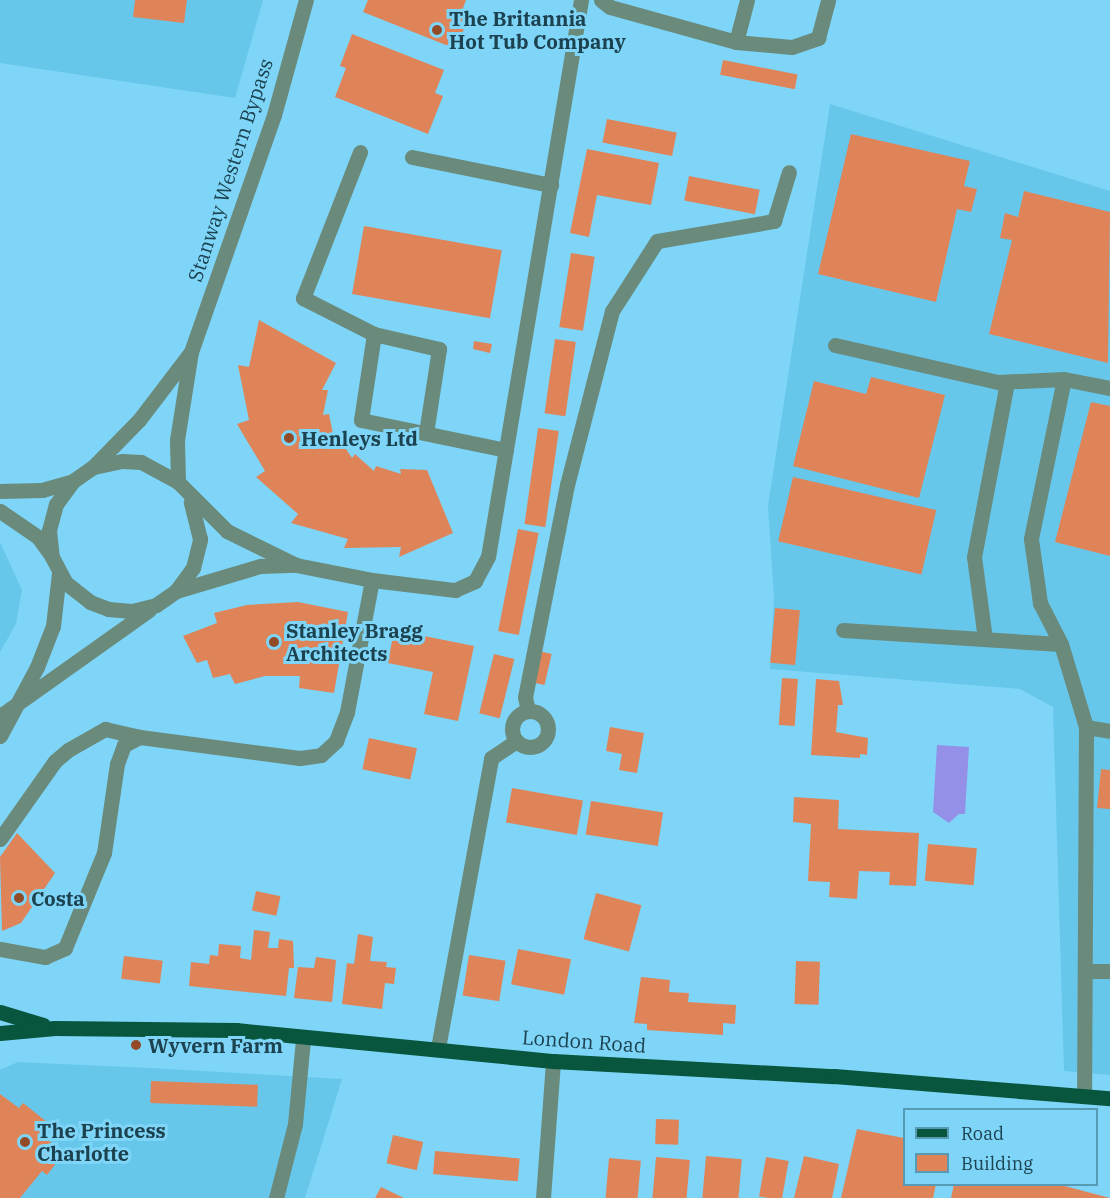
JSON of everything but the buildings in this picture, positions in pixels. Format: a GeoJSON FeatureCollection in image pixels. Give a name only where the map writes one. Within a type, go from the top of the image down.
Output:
{"type":"FeatureCollection","features":[{"type":"Feature","properties":{"kind":"main road","name":"London Road"},"geometry":{"type":"LineString","coordinates":[[0,1012],[55,1029]]}},
{"type":"Feature","properties":{"kind":"main road","name":"London Road"},"geometry":{"type":"LineString","coordinates":[[0,1033],[55,1029],[236,1030],[303,1039],[438,1048],[553,1061],[834,1076],[1110,1098]]}},
{"type":"Feature","properties":{"kind":"street","name":"Stanway Western Bypass"},"geometry":{"type":"LineString","coordinates":[[178,482],[177,440],[191,352],[274,115],[306,0]]}},
{"type":"Feature","properties":{"kind":"street"},"geometry":{"type":"LineString","coordinates":[[176,591],[260,566],[296,565],[372,580],[455,590],[475,581],[488,557],[581,0]]}},
{"type":"Feature","properties":{"kind":"street"},"geometry":{"type":"LineString","coordinates":[[601,0],[610,7],[736,42],[792,46],[818,38],[828,0]]}},
{"type":"Feature","properties":{"kind":"street"},"geometry":{"type":"LineString","coordinates":[[736,42],[747,0]]}},
{"type":"Feature","properties":{"kind":"street"},"geometry":{"type":"LineString","coordinates":[[360,152],[303,298],[374,334],[439,349],[426,433]]}},
{"type":"Feature","properties":{"kind":"street"},"geometry":{"type":"LineString","coordinates":[[412,157],[551,185]]}},
{"type":"Feature","properties":{"kind":"street"},"geometry":{"type":"LineString","coordinates":[[528,711],[525,697],[567,485],[612,311],[657,241],[774,221],[789,172]]}},
{"type":"Feature","properties":{"kind":"street"},"geometry":{"type":"LineString","coordinates":[[374,334],[361,420],[506,450]]}},
{"type":"Feature","properties":{"kind":"street"},"geometry":{"type":"LineString","coordinates":[[835,345],[1006,382],[1064,379],[1110,388]]}},
{"type":"Feature","properties":{"kind":"street","name":"Stanway Western Bypass"},"geometry":{"type":"LineString","coordinates":[[93,467],[139,420],[191,352]]}},
{"type":"Feature","properties":{"kind":"street"},"geometry":{"type":"LineString","coordinates":[[1064,379],[1031,539],[1040,603],[1061,644],[1086,727],[1084,1095]]}},
{"type":"Feature","properties":{"kind":"street"},"geometry":{"type":"LineString","coordinates":[[985,639],[974,557],[1006,382]]}},
{"type":"Feature","properties":{"kind":"street"},"geometry":{"type":"LineString","coordinates":[[52,557],[50,530],[56,504],[73,481],[93,467],[122,461],[141,462],[178,482],[189,496],[227,531],[296,565]]}},
{"type":"Feature","properties":{"kind":"street"},"geometry":{"type":"LineString","coordinates":[[0,491],[42,490],[73,481]]}},
{"type":"Feature","properties":{"kind":"street"},"geometry":{"type":"LineString","coordinates":[[0,717],[176,591],[194,568],[200,539],[198,516],[189,496]]}},
{"type":"Feature","properties":{"kind":"street"},"geometry":{"type":"LineString","coordinates":[[0,511],[39,537],[59,573],[90,602],[108,609],[132,611],[156,605]]}},
{"type":"Feature","properties":{"kind":"street"},"geometry":{"type":"LineString","coordinates":[[0,736],[16,707],[53,626],[59,573]]}},
{"type":"Feature","properties":{"kind":"street"},"geometry":{"type":"LineString","coordinates":[[0,838],[55,761],[68,750],[105,729],[140,737],[300,758],[321,756],[336,741],[347,712],[372,580]]}},
{"type":"Feature","properties":{"kind":"street"},"geometry":{"type":"LineString","coordinates":[[843,630],[1061,644]]}},
{"type":"Feature","properties":{"kind":"street"},"geometry":{"type":"LineString","coordinates":[[516,741],[513,722],[528,711]]}},
{"type":"Feature","properties":{"kind":"street"},"geometry":{"type":"LineString","coordinates":[[516,741],[531,747],[546,738],[546,719],[528,711]]}},
{"type":"Feature","properties":{"kind":"street"},"geometry":{"type":"LineString","coordinates":[[1086,727],[1110,731]]}},
{"type":"Feature","properties":{"kind":"street"},"geometry":{"type":"LineString","coordinates":[[0,949],[45,957],[65,948],[104,853],[117,764],[124,745],[140,737]]}},
{"type":"Feature","properties":{"kind":"street"},"geometry":{"type":"LineString","coordinates":[[438,1048],[491,758],[516,741]]}},
{"type":"Feature","properties":{"kind":"street"},"geometry":{"type":"LineString","coordinates":[[1086,971],[1110,971]]}},
{"type":"Feature","properties":{"kind":"street"},"geometry":{"type":"LineString","coordinates":[[276,1198],[295,1124],[303,1039]]}},
{"type":"Feature","properties":{"kind":"street"},"geometry":{"type":"LineString","coordinates":[[543,1198],[553,1061]]}},
{"type":"Feature","properties":{"kind":"shaded area"},"geometry":{"type":"Polygon","coordinates":[[[0,0],[263,0],[235,98],[0,63],[0,0]]]}},
{"type":"Feature","properties":{"kind":"shaded area"},"geometry":{"type":"Polygon","coordinates":[[[830,104],[1110,191],[1110,1075],[1064,1071],[1053,707],[1020,689],[770,669],[774,597],[768,506],[830,104]]]}},
{"type":"Feature","properties":{"kind":"shaded area"},"geometry":{"type":"Polygon","coordinates":[[[0,542],[22,590],[16,624],[0,652],[0,542]]]}},
{"type":"Feature","properties":{"kind":"shaded area"},"geometry":{"type":"Polygon","coordinates":[[[937,745],[969,747],[965,814],[959,814],[949,823],[933,812],[937,745]]]}},
{"type":"Feature","properties":{"kind":"shaded area"},"geometry":{"type":"Polygon","coordinates":[[[18,1062],[342,1079],[305,1198],[0,1198],[0,1070],[18,1062]]]}},
{"type":"Feature","properties":{"kind":"place","name":"The Britannia Hot Tub Company"},"geometry":{"type":"Point","coordinates":[437,30]}},
{"type":"Feature","properties":{"kind":"place","name":"Henleys Ltd"},"geometry":{"type":"Point","coordinates":[289,438]}},
{"type":"Feature","properties":{"kind":"place","name":"Stanley Bragg Architects"},"geometry":{"type":"Point","coordinates":[274,642]}},
{"type":"Feature","properties":{"kind":"place","name":"Costa"},"geometry":{"type":"Point","coordinates":[19,898]}},
{"type":"Feature","properties":{"kind":"place","name":"Wyvern Farm"},"geometry":{"type":"Point","coordinates":[136,1045]}},
{"type":"Feature","properties":{"kind":"place","name":"The Princess Charlotte"},"geometry":{"type":"Point","coordinates":[25,1142]}}]}
